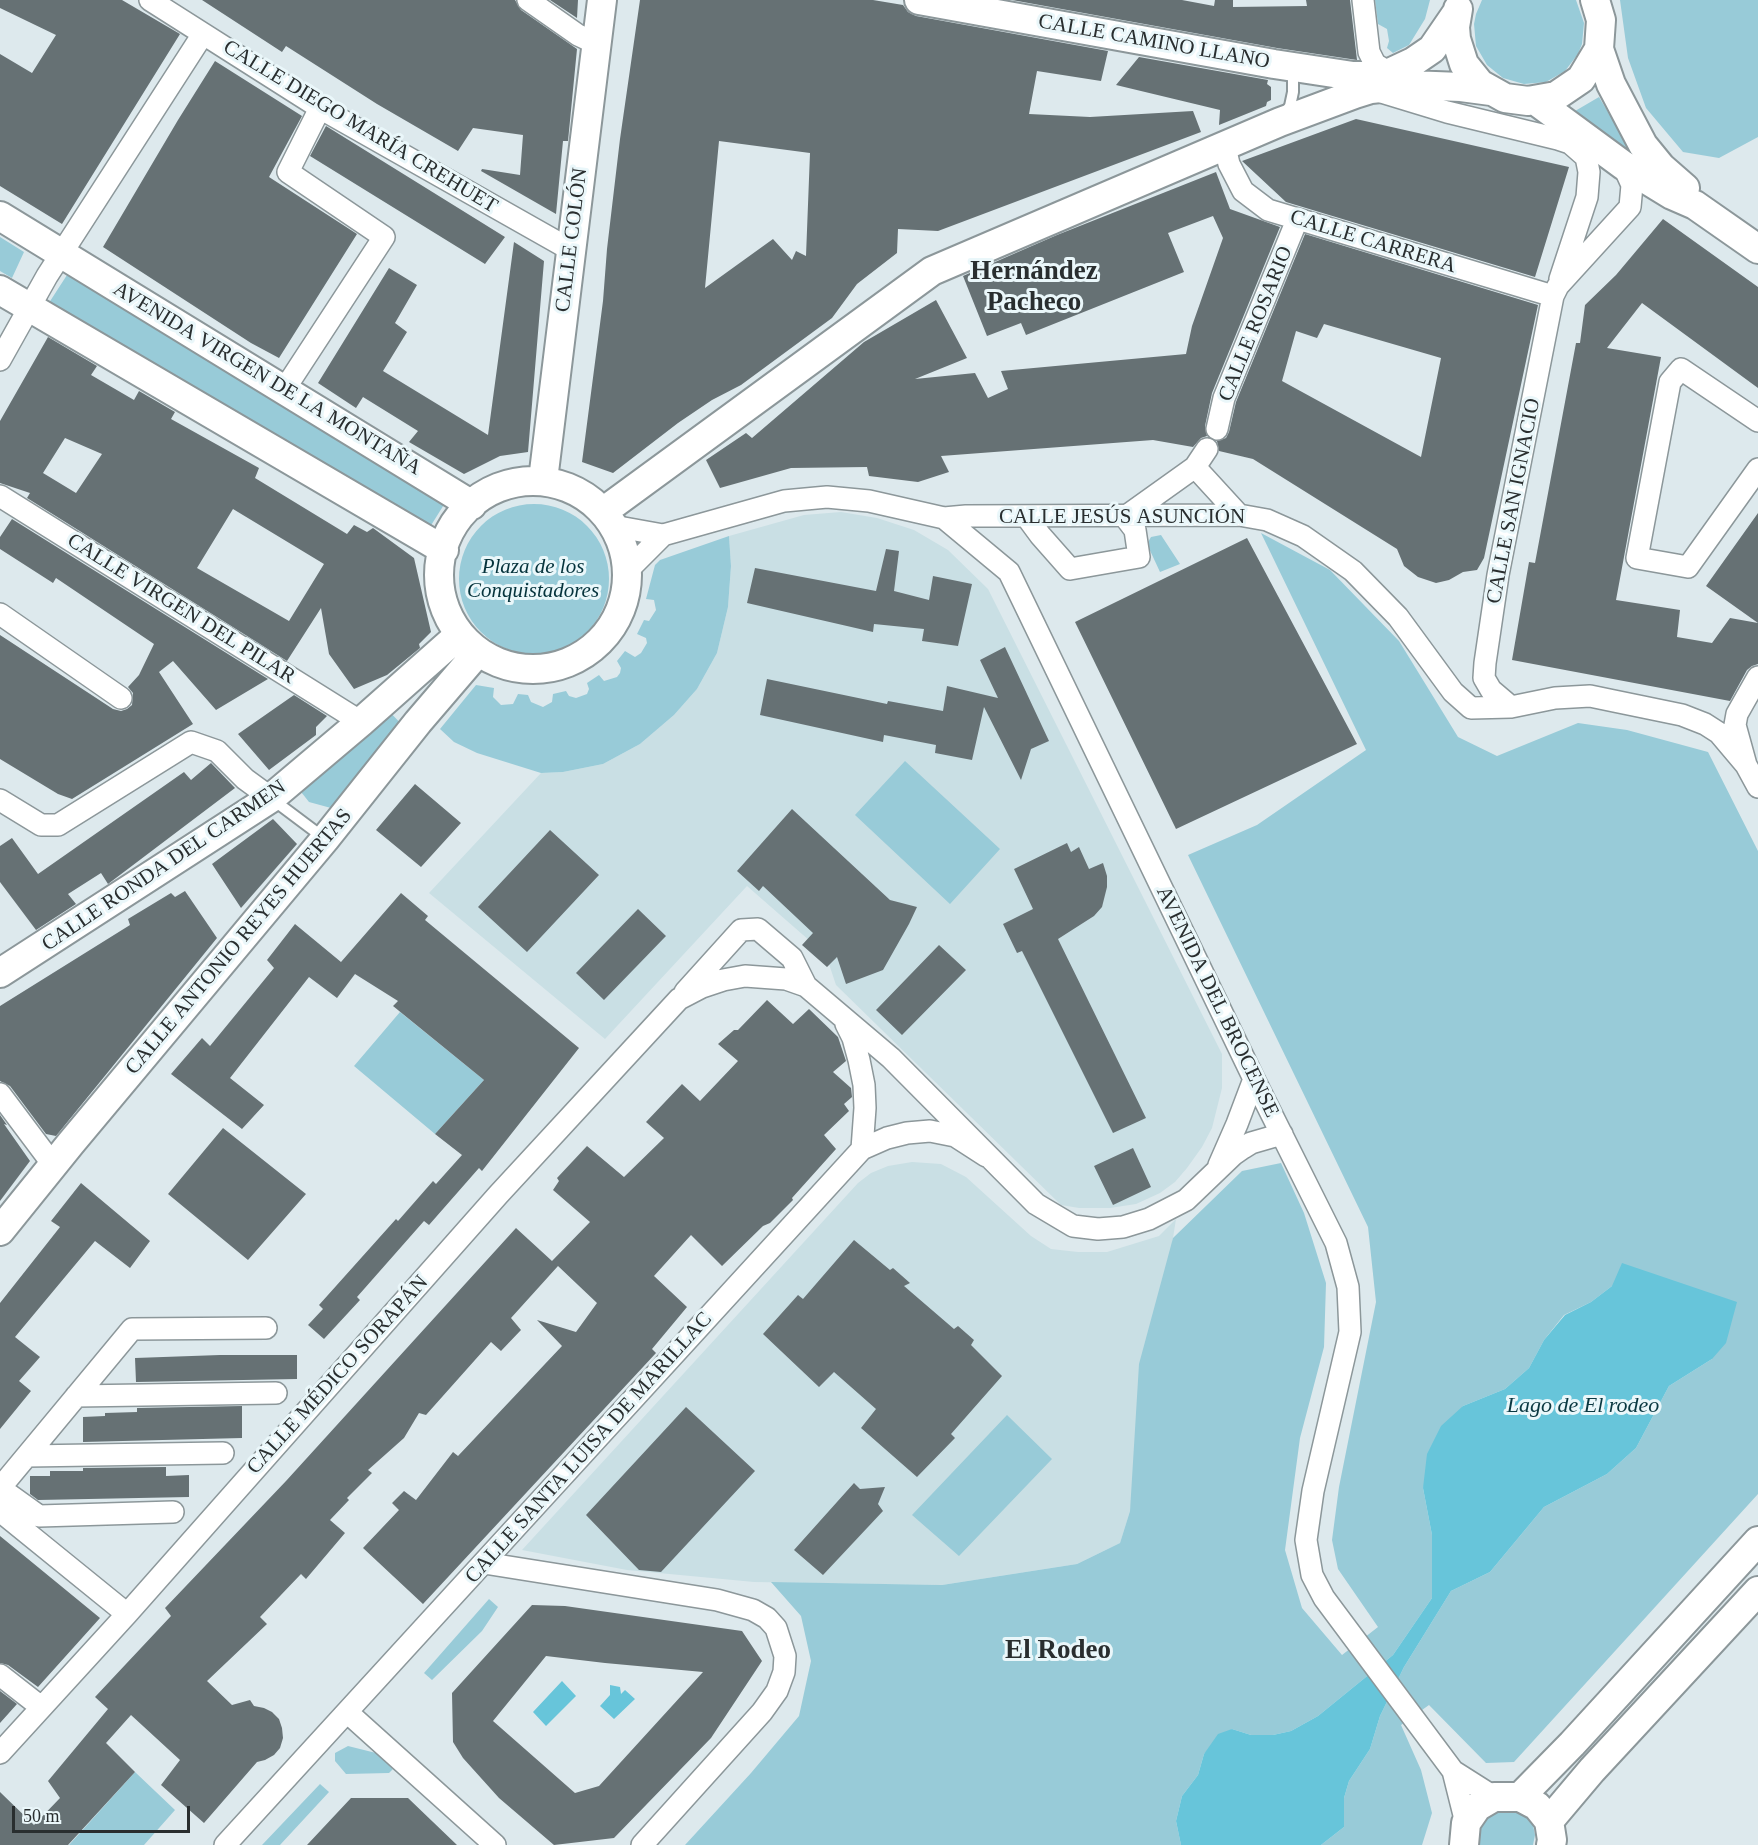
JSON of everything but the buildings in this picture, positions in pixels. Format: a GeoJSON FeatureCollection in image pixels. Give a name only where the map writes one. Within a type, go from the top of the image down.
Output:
{"type":"FeatureCollection","features":[{"type":"Feature","properties":{"kind":"main road","name":"CALLE COLÓN"},"geometry":{"type":"LineString","coordinates":[[543,480],[603,0]]}},
{"type":"Feature","properties":{"kind":"main road","name":"CALLE CAMINO LLANO"},"geometry":{"type":"LineString","coordinates":[[919,0],[1287,66],[1373,75]]}},
{"type":"Feature","properties":{"kind":"main road"},"geometry":{"type":"LineString","coordinates":[[1595,0],[1600,20],[1599,49],[1611,84],[1630,124],[1661,167],[1691,193],[1695,205]]}},
{"type":"Feature","properties":{"kind":"main road"},"geometry":{"type":"LineString","coordinates":[[608,519],[932,271],[1225,147],[1373,75],[1413,62],[1432,49],[1459,7]]}},
{"type":"Feature","properties":{"kind":"main road"},"geometry":{"type":"LineString","coordinates":[[1459,7],[1456,39],[1464,64],[1480,84],[1513,100],[1536,101],[1556,96],[1574,85],[1587,71],[1599,49]]}},
{"type":"Feature","properties":{"kind":"main road"},"geometry":{"type":"LineString","coordinates":[[1373,75],[1409,85],[1453,86],[1491,91]]}},
{"type":"Feature","properties":{"kind":"main road"},"geometry":{"type":"LineString","coordinates":[[1536,101],[1623,165],[1672,195],[1695,205],[1758,249]]}},
{"type":"Feature","properties":{"kind":"main road","name":"AVENIDA VIRGEN DE LA MONTAÑA"},"geometry":{"type":"LineString","coordinates":[[0,216],[472,505]]}},
{"type":"Feature","properties":{"kind":"main road"},"geometry":{"type":"LineString","coordinates":[[0,290],[444,550]]}},
{"type":"Feature","properties":{"kind":"main road"},"geometry":{"type":"LineString","coordinates":[[543,480],[560,485],[596,503],[608,519],[622,545],[626,589],[606,634],[590,650],[570,662],[547,668],[523,670],[499,663],[468,644],[444,608],[440,590],[444,550],[460,516],[472,505],[488,491],[506,483],[543,480]]}},
{"type":"Feature","properties":{"kind":"main road","name":"CALLE RONDA DEL CARMEN"},"geometry":{"type":"LineString","coordinates":[[5,965],[271,798],[361,722],[468,644]]}},
{"type":"Feature","properties":{"kind":"main road","name":"CALLE ANTONIO REYES HUERTAS"},"geometry":{"type":"LineString","coordinates":[[0,1231],[325,839],[418,722],[468,644]]}},
{"type":"Feature","properties":{"kind":"main road"},"geometry":{"type":"LineString","coordinates":[[1464,1839],[1478,1807],[1507,1797],[1572,1744],[1758,1541]]}},
{"type":"Feature","properties":{"kind":"main road"},"geometry":{"type":"LineString","coordinates":[[1550,1833],[1592,1770],[1758,1592]]}},
{"type":"Feature","properties":{"kind":"main road"},"geometry":{"type":"LineString","coordinates":[[1507,1797],[1537,1806],[1550,1833]]}},
{"type":"Feature","properties":{"kind":"street","name":"CALLE DIEGO MARÍA CREHUET"},"geometry":{"type":"LineString","coordinates":[[150,0],[320,108],[571,250]]}},
{"type":"Feature","properties":{"kind":"street"},"geometry":{"type":"LineString","coordinates":[[528,0],[579,35],[597,44]]}},
{"type":"Feature","properties":{"kind":"street"},"geometry":{"type":"LineString","coordinates":[[1364,0],[1373,75]]}},
{"type":"Feature","properties":{"kind":"street"},"geometry":{"type":"LineString","coordinates":[[0,360],[47,276],[203,34]]}},
{"type":"Feature","properties":{"kind":"street","name":"CALLE SAN IGNACIO"},"geometry":{"type":"LineString","coordinates":[[1373,75],[1447,112],[1570,143],[1586,158],[1590,172],[1587,196],[1555,291],[1498,575],[1485,663],[1484,678],[1491,690],[1511,707]]}},
{"type":"Feature","properties":{"kind":"street"},"geometry":{"type":"LineString","coordinates":[[284,390],[384,237],[288,172],[320,108]]}},
{"type":"Feature","properties":{"kind":"street","name":"CALLE CARRERA"},"geometry":{"type":"LineString","coordinates":[[1225,147],[1229,164],[1243,191],[1268,210],[1555,291]]}},
{"type":"Feature","properties":{"kind":"street"},"geometry":{"type":"LineString","coordinates":[[1555,291],[1630,207],[1633,196],[1632,184],[1623,165]]}},
{"type":"Feature","properties":{"kind":"street","name":"CALLE ROSARIO"},"geometry":{"type":"LineString","coordinates":[[1217,429],[1224,398],[1297,220]]}},
{"type":"Feature","properties":{"kind":"street"},"geometry":{"type":"LineString","coordinates":[[1758,421],[1681,369],[1670,382],[1637,558],[1688,567],[1758,469]]}},
{"type":"Feature","properties":{"kind":"street"},"geometry":{"type":"LineString","coordinates":[[1026,516],[1070,569],[1139,557],[1135,530],[1125,517],[1195,467],[1207,449]]}},
{"type":"Feature","properties":{"kind":"street"},"geometry":{"type":"LineString","coordinates":[[1195,467],[1239,515]]}},
{"type":"Feature","properties":{"kind":"street","name":"CALLE VIRGEN DEL PILAR"},"geometry":{"type":"LineString","coordinates":[[0,496],[361,722]]}},
{"type":"Feature","properties":{"kind":"street","name":"AVENIDA DEL BROCENSE"},"geometry":{"type":"LineString","coordinates":[[626,572],[663,535],[784,501],[827,497],[869,501],[944,518],[1009,572],[1254,1079],[1336,1243],[1348,1287],[1350,1332],[1313,1491],[1306,1540],[1312,1575],[1324,1598],[1453,1771],[1464,1839]]}},
{"type":"Feature","properties":{"kind":"street","name":"CALLE JESÚS ASUNCIÓN"},"geometry":{"type":"LineString","coordinates":[[944,518],[1239,515],[1267,520],[1303,536],[1353,571],[1398,617],[1447,685],[1471,708],[1511,707]]}},
{"type":"Feature","properties":{"kind":"street","name":"AVENIDA DEL BROCENSE"},"geometry":{"type":"LineString","coordinates":[[608,519],[663,535]]}},
{"type":"Feature","properties":{"kind":"street"},"geometry":{"type":"LineString","coordinates":[[0,614],[121,698]]}},
{"type":"Feature","properties":{"kind":"street"},"geometry":{"type":"LineString","coordinates":[[1682,715],[1713,715],[1751,688]]}},
{"type":"Feature","properties":{"kind":"street"},"geometry":{"type":"LineString","coordinates":[[1746,765],[1735,725],[1737,714],[1751,688]]}},
{"type":"Feature","properties":{"kind":"street"},"geometry":{"type":"LineString","coordinates":[[1511,707],[1555,698],[1590,696],[1682,715],[1705,724],[1719,733],[1746,765],[1758,787]]}},
{"type":"Feature","properties":{"kind":"street"},"geometry":{"type":"LineString","coordinates":[[0,800],[41,825],[58,825],[191,742],[217,751],[245,779],[271,798]]}},
{"type":"Feature","properties":{"kind":"street","name":"CALLE MÉDICO SORAPÁN"},"geometry":{"type":"LineString","coordinates":[[0,1753],[127,1614],[498,1195],[741,930],[758,929],[792,958],[806,986]]}},
{"type":"Feature","properties":{"kind":"street","name":"CALLE MÉDICO SORAPÁN"},"geometry":{"type":"LineString","coordinates":[[679,999],[702,987],[744,976],[786,979],[806,986]]}},
{"type":"Feature","properties":{"kind":"street"},"geometry":{"type":"LineString","coordinates":[[806,986],[891,1058],[1036,1204],[1073,1226],[1098,1229],[1123,1227],[1149,1219],[1186,1200],[1233,1155],[1251,1143],[1282,1134]]}},
{"type":"Feature","properties":{"kind":"street"},"geometry":{"type":"LineString","coordinates":[[843,1019],[856,1049],[864,1085],[866,1108],[862,1149]]}},
{"type":"Feature","properties":{"kind":"street"},"geometry":{"type":"LineString","coordinates":[[1216,1171],[1254,1079]]}},
{"type":"Feature","properties":{"kind":"street"},"geometry":{"type":"LineString","coordinates":[[0,1094],[54,1166]]}},
{"type":"Feature","properties":{"kind":"street","name":"CALLE SANTA LUISA DE MARILLAC"},"geometry":{"type":"LineString","coordinates":[[225,1845],[862,1149],[897,1135],[930,1131],[955,1136],[986,1156]]}},
{"type":"Feature","properties":{"kind":"street"},"geometry":{"type":"LineString","coordinates":[[173,1512],[39,1516],[0,1488],[132,1329],[267,1328]]}},
{"type":"Feature","properties":{"kind":"street"},"geometry":{"type":"LineString","coordinates":[[76,1396],[276,1393]]}},
{"type":"Feature","properties":{"kind":"street"},"geometry":{"type":"LineString","coordinates":[[27,1456],[223,1453]]}},
{"type":"Feature","properties":{"kind":"street"},"geometry":{"type":"LineString","coordinates":[[0,1511],[127,1614]]}},
{"type":"Feature","properties":{"kind":"street"},"geometry":{"type":"LineString","coordinates":[[484,1563],[717,1600],[753,1610],[767,1618],[776,1628],[785,1656],[784,1672],[777,1691],[762,1712],[642,1845]]}},
{"type":"Feature","properties":{"kind":"street"},"geometry":{"type":"LineString","coordinates":[[0,1675],[41,1707]]}},
{"type":"Feature","properties":{"kind":"street"},"geometry":{"type":"LineString","coordinates":[[347,1712],[495,1845]]}},
{"type":"Feature","properties":{"kind":"street","name":"AVENIDA DEL BROCENSE"},"geometry":{"type":"LineString","coordinates":[[1453,1771],[1507,1797]]}},
{"type":"Feature","properties":{"kind":"lane"},"geometry":{"type":"LineString","coordinates":[[1280,122],[1290,106],[1293,92],[1293,77],[1287,66]]}},
{"type":"Feature","properties":{"kind":"lane"},"geometry":{"type":"LineString","coordinates":[[271,798],[325,839]]}},
{"type":"Feature","properties":{"kind":"shaded area"},"geometry":{"type":"Polygon","coordinates":[[[841,512],[877,518],[914,530],[948,550],[988,589],[1222,1054],[1222,1088],[1212,1128],[1202,1147],[1175,1182],[1160,1193],[1136,1204],[1110,1208],[1079,1208],[1061,1205],[836,985],[826,955],[747,886],[605,1039],[429,893],[541,773],[563,772],[603,764],[640,744],[674,715],[697,689],[717,653],[728,607],[731,566],[729,536],[804,515],[841,512]]]}},
{"type":"Feature","properties":{"kind":"shaded area"},"geometry":{"type":"Polygon","coordinates":[[[912,1162],[941,1164],[966,1177],[1031,1236],[1051,1249],[1107,1252],[1159,1236],[1176,1219],[1130,1511],[1120,1543],[1077,1564],[942,1585],[754,1582],[627,1570],[522,1550],[858,1183],[871,1173],[888,1166],[912,1162]]]}},
{"type":"Feature","properties":{"kind":"green space"},"geometry":{"type":"Polygon","coordinates":[[[1375,0],[1430,0],[1425,19],[1409,45],[1393,53],[1387,48],[1389,41],[1387,29],[1378,24],[1375,0]]]}},
{"type":"Feature","properties":{"kind":"green space"},"geometry":{"type":"Polygon","coordinates":[[[1482,0],[1576,0],[1584,23],[1582,44],[1578,54],[1565,71],[1546,82],[1524,84],[1503,78],[1487,65],[1476,46],[1474,24],[1482,0]]]}},
{"type":"Feature","properties":{"kind":"green space"},"geometry":{"type":"Polygon","coordinates":[[[1620,0],[1758,0],[1758,137],[1719,158],[1683,152],[1646,108],[1628,58],[1620,0]]]}},
{"type":"Feature","properties":{"kind":"green space"},"geometry":{"type":"Polygon","coordinates":[[[1599,97],[1629,147],[1658,179],[1570,114],[1599,97]]]}},
{"type":"Feature","properties":{"kind":"green space"},"geometry":{"type":"Polygon","coordinates":[[[0,237],[24,252],[12,278],[0,271],[0,237]]]}},
{"type":"Feature","properties":{"kind":"green space"},"geometry":{"type":"Polygon","coordinates":[[[67,275],[445,503],[430,527],[45,309],[67,275]]]}},
{"type":"Feature","properties":{"kind":"green space","name":"Plaza de los Conquistadores"},"geometry":{"type":"Polygon","coordinates":[[[534,504],[563,510],[587,526],[603,550],[609,579],[603,608],[587,632],[563,648],[534,654],[505,648],[481,632],[465,608],[459,579],[465,550],[481,526],[505,510],[534,504]]]}},
{"type":"Feature","properties":{"kind":"green space"},"geometry":{"type":"Polygon","coordinates":[[[1261,533],[1330,570],[1399,641],[1458,737],[1497,756],[1578,723],[1627,730],[1708,752],[1758,851],[1758,1494],[1514,1762],[1486,1763],[1429,1705],[1401,1725],[1421,1770],[1432,1813],[1422,1845],[1321,1845],[1344,1827],[1344,1798],[1349,1781],[1370,1749],[1380,1716],[1404,1667],[1451,1591],[1490,1572],[1544,1507],[1607,1474],[1636,1448],[1669,1386],[1712,1359],[1612,1286],[1591,1302],[1564,1315],[1544,1340],[1529,1368],[1505,1389],[1463,1406],[1423,1488],[1432,1535],[1432,1598],[1393,1655],[1318,1716],[1291,1731],[1273,1735],[1251,1735],[1232,1729],[1204,1754],[1198,1775],[1182,1796],[1176,1821],[1181,1845],[685,1845],[799,1716],[811,1661],[801,1616],[771,1582],[942,1585],[1077,1564],[1120,1543],[1130,1511],[1139,1364],[1173,1238],[1242,1171],[1281,1163],[1304,1213],[1326,1283],[1324,1347],[1300,1438],[1285,1550],[1302,1608],[1342,1655],[1378,1627],[1338,1569],[1332,1540],[1339,1487],[1376,1302],[1368,1227],[1188,855],[1257,825],[1366,750],[1261,533]]]}},
{"type":"Feature","properties":{"kind":"green space"},"geometry":{"type":"Polygon","coordinates":[[[1161,535],[1180,564],[1160,572],[1147,544],[1151,537],[1161,535]]]}},
{"type":"Feature","properties":{"kind":"green space"},"geometry":{"type":"Polygon","coordinates":[[[729,536],[731,566],[728,607],[717,653],[697,689],[674,715],[640,744],[603,764],[563,772],[541,773],[477,753],[454,742],[440,729],[476,685],[494,688],[493,697],[501,705],[513,704],[518,694],[528,695],[531,702],[543,707],[552,702],[553,694],[566,691],[569,696],[576,698],[587,694],[589,689],[587,683],[599,675],[604,681],[617,677],[621,668],[617,661],[625,651],[635,657],[641,653],[647,643],[646,638],[637,634],[644,620],[649,621],[656,610],[654,600],[646,599],[655,565],[660,560],[729,536]]]}},
{"type":"Feature","properties":{"kind":"green space"},"geometry":{"type":"Polygon","coordinates":[[[386,708],[406,729],[331,808],[309,802],[294,783],[386,708]]]}},
{"type":"Feature","properties":{"kind":"green space"},"geometry":{"type":"Polygon","coordinates":[[[905,761],[1000,849],[950,904],[855,815],[905,761]]]}},
{"type":"Feature","properties":{"kind":"green space"},"geometry":{"type":"Polygon","coordinates":[[[400,1012],[484,1080],[435,1134],[354,1066],[400,1012]]]}},
{"type":"Feature","properties":{"kind":"green space"},"geometry":{"type":"Polygon","coordinates":[[[1007,1415],[1052,1459],[959,1556],[912,1515],[1007,1415]]]}},
{"type":"Feature","properties":{"kind":"green space"},"geometry":{"type":"Polygon","coordinates":[[[489,1599],[498,1607],[482,1631],[432,1680],[424,1673],[489,1599]]]}},
{"type":"Feature","properties":{"kind":"green space"},"geometry":{"type":"Polygon","coordinates":[[[348,1746],[376,1753],[393,1769],[389,1773],[346,1774],[335,1761],[335,1753],[348,1746]]]}},
{"type":"Feature","properties":{"kind":"green space"},"geometry":{"type":"Polygon","coordinates":[[[135,1772],[175,1810],[144,1845],[69,1845],[135,1772]]]}},
{"type":"Feature","properties":{"kind":"green space"},"geometry":{"type":"Polygon","coordinates":[[[320,1784],[329,1792],[280,1845],[262,1845],[320,1784]]]}},
{"type":"Feature","properties":{"kind":"green space"},"geometry":{"type":"Polygon","coordinates":[[[1500,1808],[1520,1811],[1527,1817],[1533,1825],[1535,1835],[1533,1845],[1479,1845],[1480,1825],[1485,1818],[1500,1808]]]}},
{"type":"Feature","properties":{"kind":"water","name":"Lago de El rodeo"},"geometry":{"type":"Polygon","coordinates":[[[1622,1263],[1737,1302],[1726,1343],[1712,1359],[1669,1386],[1636,1448],[1607,1474],[1544,1507],[1490,1572],[1451,1591],[1404,1667],[1380,1716],[1370,1749],[1349,1781],[1344,1798],[1344,1827],[1321,1845],[1181,1845],[1176,1821],[1182,1796],[1198,1775],[1204,1754],[1218,1734],[1232,1729],[1251,1735],[1273,1735],[1291,1731],[1318,1716],[1393,1655],[1432,1598],[1432,1535],[1423,1488],[1427,1454],[1441,1426],[1463,1406],[1505,1389],[1529,1368],[1544,1340],[1565,1315],[1591,1302],[1612,1286],[1622,1263]]]}},
{"type":"Feature","properties":{"kind":"water"},"geometry":{"type":"Polygon","coordinates":[[[562,1681],[576,1696],[546,1726],[533,1712],[562,1681]]]}},
{"type":"Feature","properties":{"kind":"water"},"geometry":{"type":"Polygon","coordinates":[[[610,1685],[620,1687],[621,1694],[625,1690],[635,1699],[614,1719],[600,1706],[610,1695],[610,1685]]]}},
{"type":"Feature","properties":{"kind":"district","name":"Hernández Pacheco"},"geometry":{"type":"Point","coordinates":[1034,288]}},
{"type":"Feature","properties":{"kind":"district","name":"El Rodeo"},"geometry":{"type":"Point","coordinates":[1058,1651]}}]}
